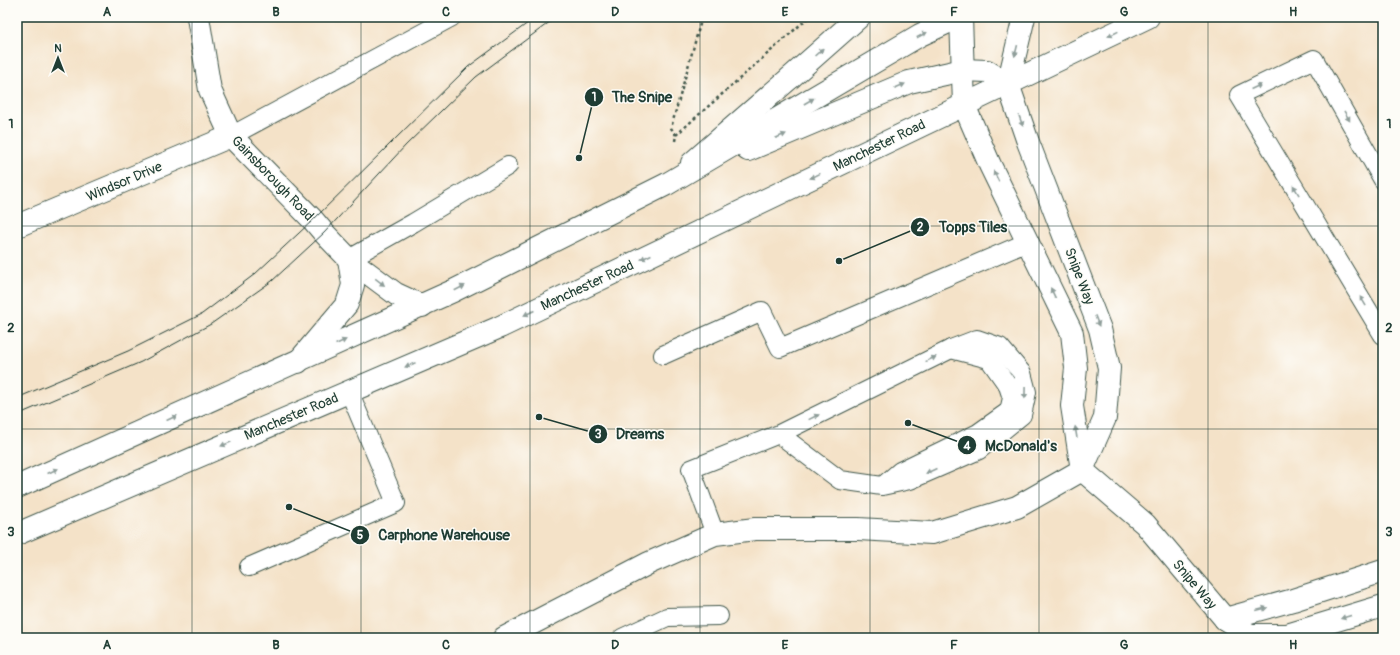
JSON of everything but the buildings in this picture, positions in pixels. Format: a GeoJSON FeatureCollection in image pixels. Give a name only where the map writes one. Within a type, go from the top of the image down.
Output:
{"type":"FeatureCollection","features":[{"type":"Feature","properties":{"kind":"main road","name":"Gainsborough Road"},"geometry":{"type":"LineString","coordinates":[[198,17],[210,90],[230,136],[313,220],[349,259],[396,294],[422,306]]}},
{"type":"Feature","properties":{"kind":"main road"},"geometry":{"type":"LineString","coordinates":[[667,184],[859,17]]}},
{"type":"Feature","properties":{"kind":"main road"},"geometry":{"type":"LineString","coordinates":[[504,638],[649,563],[715,534],[755,529],[858,529],[932,533],[1017,507],[1082,470],[1072,406],[1076,368],[1072,332],[990,165],[964,105],[960,17],[920,35],[667,184]]}},
{"type":"Feature","properties":{"kind":"main road"},"geometry":{"type":"LineString","coordinates":[[17,487],[422,306],[667,184],[909,82],[963,70],[988,71],[1008,84],[1024,17]]}},
{"type":"Feature","properties":{"kind":"main road","name":"Manchester Road"},"geometry":{"type":"LineString","coordinates":[[17,534],[500,327],[1148,17]]}},
{"type":"Feature","properties":{"kind":"main road","name":"Snipe Way"},"geometry":{"type":"LineString","coordinates":[[1008,84],[1028,142],[1100,329],[1108,368],[1105,418],[1082,470],[1145,524],[1224,629],[1250,635],[1287,635],[1383,606]]}},
{"type":"Feature","properties":{"kind":"main road","name":"Windsor Drive"},"geometry":{"type":"LineString","coordinates":[[17,226],[230,136]]}},
{"type":"Feature","properties":{"kind":"main road"},"geometry":{"type":"LineString","coordinates":[[298,362],[347,304],[353,285],[349,259]]}},
{"type":"Feature","properties":{"kind":"main road"},"geometry":{"type":"LineString","coordinates":[[1224,629],[1293,600],[1383,571]]}},
{"type":"Feature","properties":{"kind":"lane"},"geometry":{"type":"LineString","coordinates":[[230,136],[452,17]]}},
{"type":"Feature","properties":{"kind":"lane"},"geometry":{"type":"LineString","coordinates":[[1383,180],[1314,59],[1238,95],[1383,335]]}},
{"type":"Feature","properties":{"kind":"lane"},"geometry":{"type":"LineString","coordinates":[[349,259],[413,223],[508,166]]}},
{"type":"Feature","properties":{"kind":"lane"},"geometry":{"type":"LineString","coordinates":[[663,355],[762,311],[780,348],[1028,242]]}},
{"type":"Feature","properties":{"kind":"lane"},"geometry":{"type":"LineString","coordinates":[[715,534],[691,469],[779,434],[952,349],[977,339],[1000,347],[1022,373],[1027,392],[1022,415],[979,450],[910,480],[882,486],[840,480],[779,434]]}},
{"type":"Feature","properties":{"kind":"lane"},"geometry":{"type":"LineString","coordinates":[[249,567],[396,503],[349,391]]}},
{"type":"Feature","properties":{"kind":"lane"},"geometry":{"type":"LineString","coordinates":[[622,638],[668,617],[719,616]]}},
{"type":"Feature","properties":{"kind":"path"},"geometry":{"type":"LineString","coordinates":[[702,17],[671,128],[676,135],[809,17]]}},
{"type":"Feature","properties":{"kind":"tram line"},"geometry":{"type":"LineString","coordinates":[[17,398],[128,351],[202,314],[255,274],[313,220],[468,67],[536,17]]}},
{"type":"Feature","properties":{"kind":"tram line"},"geometry":{"type":"LineString","coordinates":[[17,415],[141,362],[211,324],[272,281],[324,233],[406,145],[476,77],[558,17]]}},
{"type":"Feature","properties":{"kind":"place","name":"The Snipe"},"geometry":{"type":"Point","coordinates":[579,158]}},
{"type":"Feature","properties":{"kind":"place","name":"Topps Tiles"},"geometry":{"type":"Point","coordinates":[839,261]}},
{"type":"Feature","properties":{"kind":"place","name":"Dreams"},"geometry":{"type":"Point","coordinates":[539,417]}},
{"type":"Feature","properties":{"kind":"place","name":"McDonald's"},"geometry":{"type":"Point","coordinates":[908,423]}},
{"type":"Feature","properties":{"kind":"place","name":"Carphone Warehouse"},"geometry":{"type":"Point","coordinates":[289,507]}}]}
